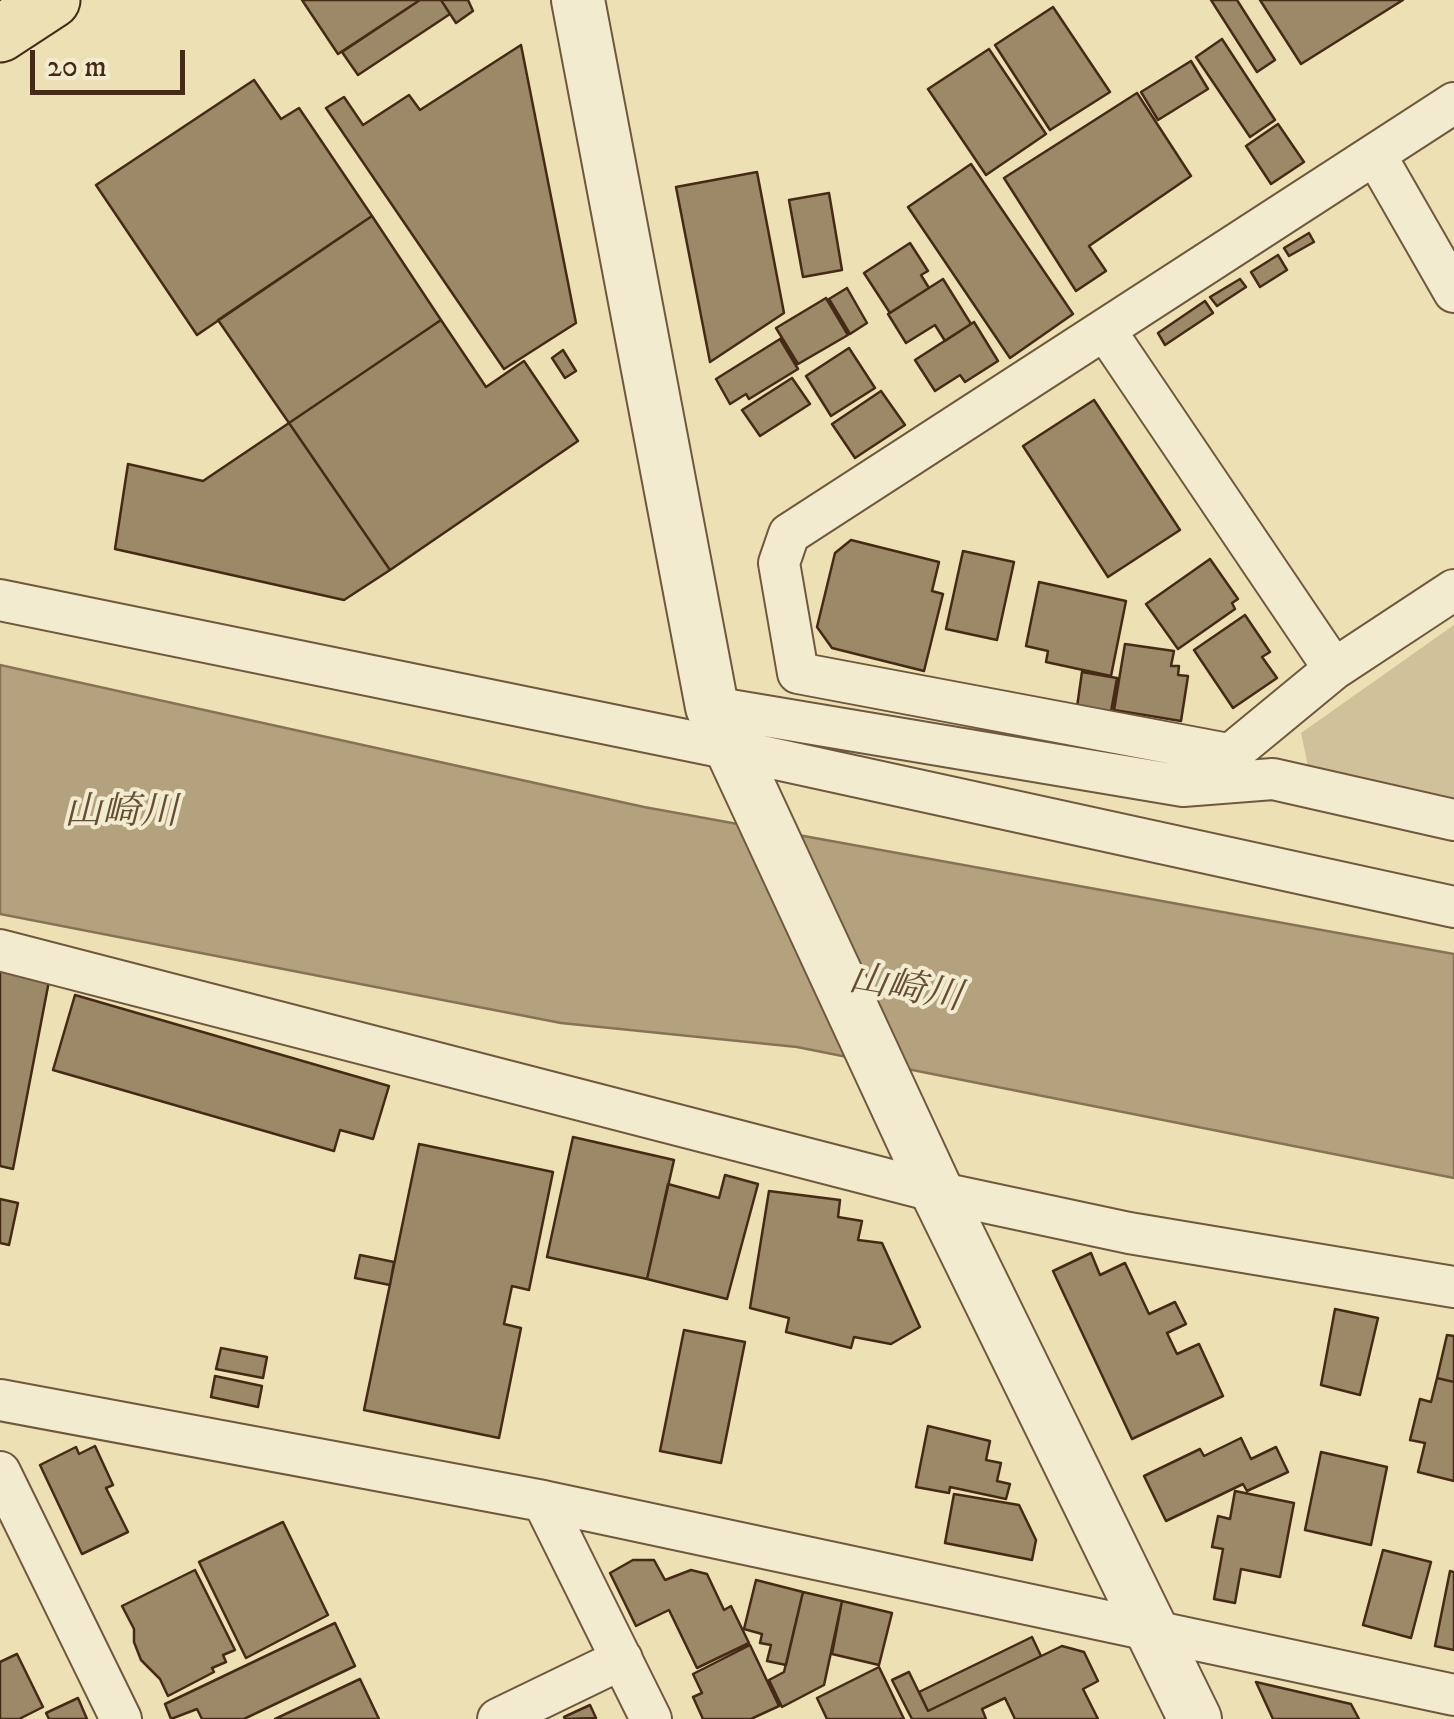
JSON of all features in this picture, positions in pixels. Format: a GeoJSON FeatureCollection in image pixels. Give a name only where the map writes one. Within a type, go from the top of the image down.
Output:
{"type":"FeatureCollection","features":[{"type":"Feature","properties":{"kind":"highway"},"geometry":{"type":"LineString","coordinates":[[0,34],[52,0]]}},
{"type":"Feature","properties":{"kind":"street"},"geometry":{"type":"LineString","coordinates":[[578,0],[728,743],[931,1179],[1195,1719]]}},
{"type":"Feature","properties":{"kind":"street"},"geometry":{"type":"LineString","coordinates":[[1228,754],[798,673],[780,563],[789,534],[1454,103]]}},
{"type":"Feature","properties":{"kind":"street"},"geometry":{"type":"LineString","coordinates":[[1376,156],[1454,292]]}},
{"type":"Feature","properties":{"kind":"street"},"geometry":{"type":"LineString","coordinates":[[1105,330],[1334,669]]}},
{"type":"Feature","properties":{"kind":"street"},"geometry":{"type":"LineString","coordinates":[[1193,788],[1228,754],[1334,669],[1454,590]]}},
{"type":"Feature","properties":{"kind":"street"},"geometry":{"type":"LineString","coordinates":[[0,600],[728,743],[1454,908]]}},
{"type":"Feature","properties":{"kind":"street"},"geometry":{"type":"LineString","coordinates":[[728,743],[1193,788],[1274,779],[1454,820]]}},
{"type":"Feature","properties":{"kind":"street"},"geometry":{"type":"LineString","coordinates":[[0,950],[931,1179],[1129,1233],[1454,1286]]}},
{"type":"Feature","properties":{"kind":"street"},"geometry":{"type":"LineString","coordinates":[[0,1400],[543,1501],[1454,1695]]}},
{"type":"Feature","properties":{"kind":"street"},"geometry":{"type":"LineString","coordinates":[[0,1472],[121,1719]]}},
{"type":"Feature","properties":{"kind":"street"},"geometry":{"type":"LineString","coordinates":[[543,1501],[651,1719]]}},
{"type":"Feature","properties":{"kind":"street"},"geometry":{"type":"LineString","coordinates":[[498,1719],[622,1659]]}},
{"type":"Feature","properties":{"kind":"shaded area"},"geometry":{"type":"Polygon","coordinates":[[[1454,625],[1454,798],[1308,766],[1301,733],[1454,625]]]}},
{"type":"Feature","properties":{"kind":"water","name":"山崎川"},"geometry":{"type":"Polygon","coordinates":[[[0,665],[644,807],[1454,954],[1454,1178],[797,1047],[561,1023],[0,914],[0,665]]]}},
{"type":"Feature","properties":{"kind":"building"},"geometry":{"type":"Polygon","coordinates":[[[302,0],[420,0],[338,54],[302,0]]]}},
{"type":"Feature","properties":{"kind":"building"},"geometry":{"type":"Polygon","coordinates":[[[420,0],[441,0],[450,14],[358,75],[342,52],[420,0]]]}},
{"type":"Feature","properties":{"kind":"building"},"geometry":{"type":"Polygon","coordinates":[[[441,0],[468,0],[473,11],[456,23],[441,0]]]}},
{"type":"Feature","properties":{"kind":"building"},"geometry":{"type":"Polygon","coordinates":[[[1211,0],[1237,0],[1275,60],[1257,72],[1211,0]]]}},
{"type":"Feature","properties":{"kind":"building"},"geometry":{"type":"Polygon","coordinates":[[[1260,0],[1403,0],[1301,64],[1260,0]]]}},
{"type":"Feature","properties":{"kind":"building"},"geometry":{"type":"Polygon","coordinates":[[[1053,7],[1110,92],[1050,130],[995,45],[1053,7]]]}},
{"type":"Feature","properties":{"kind":"building"},"geometry":{"type":"Polygon","coordinates":[[[1222,39],[1275,120],[1250,137],[1196,57],[1222,39]]]}},
{"type":"Feature","properties":{"kind":"building"},"geometry":{"type":"Polygon","coordinates":[[[521,45],[576,323],[504,369],[326,108],[344,97],[363,125],[409,95],[420,110],[521,45]]]}},
{"type":"Feature","properties":{"kind":"building"},"geometry":{"type":"Polygon","coordinates":[[[989,49],[1046,134],[986,175],[928,89],[989,49]]]}},
{"type":"Feature","properties":{"kind":"building"},"geometry":{"type":"Polygon","coordinates":[[[1191,61],[1208,89],[1158,120],[1141,92],[1191,61]]]}},
{"type":"Feature","properties":{"kind":"building"},"geometry":{"type":"Polygon","coordinates":[[[254,80],[281,119],[299,108],[372,216],[197,335],[96,185],[254,80]]]}},
{"type":"Feature","properties":{"kind":"building"},"geometry":{"type":"Polygon","coordinates":[[[1137,93],[1191,176],[1089,246],[1106,271],[1076,291],[1004,178],[1137,93]]]}},
{"type":"Feature","properties":{"kind":"building"},"geometry":{"type":"Polygon","coordinates":[[[1278,124],[1304,162],[1271,184],[1246,146],[1278,124]]]}},
{"type":"Feature","properties":{"kind":"building"},"geometry":{"type":"Polygon","coordinates":[[[971,164],[1073,314],[1010,358],[908,207],[971,164]]]}},
{"type":"Feature","properties":{"kind":"building"},"geometry":{"type":"Polygon","coordinates":[[[757,172],[784,313],[710,362],[676,187],[757,172]]]}},
{"type":"Feature","properties":{"kind":"building"},"geometry":{"type":"Polygon","coordinates":[[[829,193],[842,270],[803,277],[789,200],[829,193]]]}},
{"type":"Feature","properties":{"kind":"building"},"geometry":{"type":"Polygon","coordinates":[[[372,216],[441,320],[289,423],[218,320],[372,216]]]}},
{"type":"Feature","properties":{"kind":"building"},"geometry":{"type":"Polygon","coordinates":[[[1309,233],[1314,242],[1289,256],[1284,248],[1309,233]]]}},
{"type":"Feature","properties":{"kind":"building"},"geometry":{"type":"Polygon","coordinates":[[[910,243],[928,271],[921,275],[929,288],[890,313],[864,273],[910,243]]]}},
{"type":"Feature","properties":{"kind":"building"},"geometry":{"type":"Polygon","coordinates":[[[1278,255],[1287,270],[1260,287],[1251,272],[1278,255]]]}},
{"type":"Feature","properties":{"kind":"building"},"geometry":{"type":"Polygon","coordinates":[[[943,279],[971,324],[945,341],[935,325],[906,343],[888,314],[943,279]]]}},
{"type":"Feature","properties":{"kind":"building"},"geometry":{"type":"Polygon","coordinates":[[[1240,279],[1246,287],[1217,306],[1210,297],[1240,279]]]}},
{"type":"Feature","properties":{"kind":"building"},"geometry":{"type":"Polygon","coordinates":[[[847,288],[867,323],[850,334],[829,299],[847,288]]]}},
{"type":"Feature","properties":{"kind":"building"},"geometry":{"type":"Polygon","coordinates":[[[826,298],[848,335],[798,364],[776,328],[826,298]]]}},
{"type":"Feature","properties":{"kind":"building"},"geometry":{"type":"Polygon","coordinates":[[[1205,301],[1213,313],[1165,345],[1158,333],[1205,301]]]}},
{"type":"Feature","properties":{"kind":"building"},"geometry":{"type":"Polygon","coordinates":[[[441,320],[486,387],[524,361],[578,441],[390,570],[289,423],[441,320]]]}},
{"type":"Feature","properties":{"kind":"building"},"geometry":{"type":"Polygon","coordinates":[[[974,322],[998,361],[965,382],[960,375],[935,391],[915,360],[974,322]]]}},
{"type":"Feature","properties":{"kind":"building"},"geometry":{"type":"Polygon","coordinates":[[[780,339],[798,369],[749,399],[746,394],[730,404],[716,379],[780,339]]]}},
{"type":"Feature","properties":{"kind":"building"},"geometry":{"type":"Polygon","coordinates":[[[849,348],[875,388],[831,416],[806,376],[849,348]]]}},
{"type":"Feature","properties":{"kind":"building"},"geometry":{"type":"Polygon","coordinates":[[[563,350],[576,371],[565,378],[552,358],[563,350]]]}},
{"type":"Feature","properties":{"kind":"building"},"geometry":{"type":"Polygon","coordinates":[[[792,378],[810,404],[760,436],[742,410],[792,378]]]}},
{"type":"Feature","properties":{"kind":"building"},"geometry":{"type":"Polygon","coordinates":[[[881,391],[905,425],[855,458],[832,424],[881,391]]]}},
{"type":"Feature","properties":{"kind":"building"},"geometry":{"type":"Polygon","coordinates":[[[1094,400],[1180,530],[1108,577],[1023,446],[1094,400]]]}},
{"type":"Feature","properties":{"kind":"building"},"geometry":{"type":"Polygon","coordinates":[[[289,423],[390,570],[344,600],[115,549],[128,464],[203,481],[289,423]]]}},
{"type":"Feature","properties":{"kind":"building"},"geometry":{"type":"Polygon","coordinates":[[[851,540],[939,562],[932,591],[943,594],[924,671],[832,648],[817,627],[835,553],[851,540]]]}},
{"type":"Feature","properties":{"kind":"building"},"geometry":{"type":"Polygon","coordinates":[[[963,551],[1014,562],[997,640],[946,629],[963,551]]]}},
{"type":"Feature","properties":{"kind":"building"},"geometry":{"type":"Polygon","coordinates":[[[1210,559],[1238,599],[1232,603],[1235,609],[1178,649],[1146,604],[1210,559]]]}},
{"type":"Feature","properties":{"kind":"building"},"geometry":{"type":"Polygon","coordinates":[[[1039,582],[1126,601],[1111,676],[1046,662],[1048,651],[1026,646],[1039,582]]]}},
{"type":"Feature","properties":{"kind":"building"},"geometry":{"type":"Polygon","coordinates":[[[1245,615],[1270,652],[1262,657],[1277,678],[1233,708],[1194,650],[1245,615]]]}},
{"type":"Feature","properties":{"kind":"building"},"geometry":{"type":"Polygon","coordinates":[[[1125,644],[1174,651],[1171,666],[1179,666],[1178,675],[1188,676],[1181,721],[1114,710],[1125,644]]]}},
{"type":"Feature","properties":{"kind":"building"},"geometry":{"type":"Polygon","coordinates":[[[1082,672],[1117,678],[1111,712],[1077,707],[1082,672]]]}},
{"type":"Feature","properties":{"kind":"building"},"geometry":{"type":"Polygon","coordinates":[[[0,971],[49,981],[13,1169],[0,1166],[0,971]]]}},
{"type":"Feature","properties":{"kind":"building"},"geometry":{"type":"Polygon","coordinates":[[[75,995],[389,1086],[373,1139],[340,1130],[334,1151],[53,1070],[75,995]]]}},
{"type":"Feature","properties":{"kind":"building"},"geometry":{"type":"Polygon","coordinates":[[[573,1137],[674,1160],[647,1279],[547,1257],[573,1137]]]}},
{"type":"Feature","properties":{"kind":"building"},"geometry":{"type":"Polygon","coordinates":[[[419,1144],[553,1172],[529,1290],[512,1286],[504,1324],[521,1328],[499,1438],[364,1410],[419,1144]]]}},
{"type":"Feature","properties":{"kind":"building"},"geometry":{"type":"Polygon","coordinates":[[[725,1175],[758,1184],[727,1299],[647,1279],[668,1184],[719,1198],[725,1175]]]}},
{"type":"Feature","properties":{"kind":"building"},"geometry":{"type":"Polygon","coordinates":[[[769,1191],[840,1200],[838,1217],[862,1221],[858,1240],[882,1243],[920,1327],[891,1344],[854,1337],[851,1348],[786,1332],[789,1318],[750,1308],[769,1191]]]}},
{"type":"Feature","properties":{"kind":"building"},"geometry":{"type":"Polygon","coordinates":[[[0,1199],[18,1203],[9,1245],[0,1243],[0,1199]]]}},
{"type":"Feature","properties":{"kind":"building"},"geometry":{"type":"Polygon","coordinates":[[[1091,1253],[1100,1275],[1125,1263],[1149,1314],[1175,1302],[1186,1324],[1167,1333],[1177,1354],[1199,1344],[1223,1396],[1132,1439],[1053,1271],[1091,1253]]]}},
{"type":"Feature","properties":{"kind":"building"},"geometry":{"type":"Polygon","coordinates":[[[360,1255],[394,1262],[390,1285],[355,1278],[360,1255]]]}},
{"type":"Feature","properties":{"kind":"building"},"geometry":{"type":"Polygon","coordinates":[[[1335,1309],[1378,1318],[1360,1395],[1321,1385],[1335,1309]]]}},
{"type":"Feature","properties":{"kind":"building"},"geometry":{"type":"Polygon","coordinates":[[[684,1330],[745,1342],[721,1463],[660,1451],[684,1330]]]}},
{"type":"Feature","properties":{"kind":"building"},"geometry":{"type":"Polygon","coordinates":[[[1447,1335],[1454,1336],[1454,1382],[1437,1378],[1447,1335]]]}},
{"type":"Feature","properties":{"kind":"building"},"geometry":{"type":"Polygon","coordinates":[[[221,1348],[267,1357],[263,1378],[216,1369],[221,1348]]]}},
{"type":"Feature","properties":{"kind":"building"},"geometry":{"type":"Polygon","coordinates":[[[215,1376],[262,1386],[258,1407],[211,1397],[215,1376]]]}},
{"type":"Feature","properties":{"kind":"building"},"geometry":{"type":"Polygon","coordinates":[[[1437,1378],[1454,1382],[1454,1481],[1418,1472],[1425,1443],[1410,1440],[1420,1399],[1431,1402],[1437,1378]]]}},
{"type":"Feature","properties":{"kind":"building"},"geometry":{"type":"Polygon","coordinates":[[[928,1426],[990,1441],[986,1460],[1001,1463],[997,1481],[1010,1484],[1006,1499],[950,1487],[949,1493],[916,1487],[928,1426]]]}},
{"type":"Feature","properties":{"kind":"building"},"geometry":{"type":"Polygon","coordinates":[[[1241,1438],[1251,1459],[1276,1447],[1288,1472],[1247,1491],[1243,1484],[1166,1521],[1144,1476],[1200,1449],[1204,1456],[1241,1438]]]}},
{"type":"Feature","properties":{"kind":"building"},"geometry":{"type":"Polygon","coordinates":[[[95,1446],[113,1485],[106,1488],[128,1532],[82,1554],[40,1465],[76,1447],[79,1454],[95,1446]]]}},
{"type":"Feature","properties":{"kind":"building"},"geometry":{"type":"Polygon","coordinates":[[[1321,1452],[1387,1467],[1371,1545],[1305,1530],[1321,1452]]]}},
{"type":"Feature","properties":{"kind":"building"},"geometry":{"type":"Polygon","coordinates":[[[1235,1491],[1294,1503],[1280,1577],[1241,1569],[1235,1603],[1214,1599],[1223,1549],[1212,1547],[1218,1516],[1230,1519],[1235,1491]]]}},
{"type":"Feature","properties":{"kind":"building"},"geometry":{"type":"Polygon","coordinates":[[[954,1494],[1019,1505],[1036,1540],[1032,1560],[945,1543],[954,1494]]]}},
{"type":"Feature","properties":{"kind":"building"},"geometry":{"type":"Polygon","coordinates":[[[283,1522],[328,1615],[246,1658],[199,1562],[283,1522]]]}},
{"type":"Feature","properties":{"kind":"building"},"geometry":{"type":"Polygon","coordinates":[[[1383,1550],[1431,1562],[1411,1638],[1363,1625],[1383,1550]]]}},
{"type":"Feature","properties":{"kind":"building"},"geometry":{"type":"Polygon","coordinates":[[[633,1560],[654,1560],[665,1580],[691,1570],[707,1574],[724,1610],[731,1606],[749,1643],[697,1668],[669,1610],[636,1626],[610,1573],[633,1560]]]}},
{"type":"Feature","properties":{"kind":"building"},"geometry":{"type":"Polygon","coordinates":[[[195,1570],[235,1650],[223,1655],[226,1662],[212,1668],[214,1672],[168,1696],[160,1679],[141,1660],[134,1629],[122,1606],[195,1570]]]}},
{"type":"Feature","properties":{"kind":"building"},"geometry":{"type":"Polygon","coordinates":[[[1450,1571],[1454,1572],[1454,1650],[1435,1646],[1450,1571]]]}},
{"type":"Feature","properties":{"kind":"building"},"geometry":{"type":"Polygon","coordinates":[[[756,1580],[803,1592],[786,1665],[767,1661],[771,1645],[760,1643],[762,1634],[744,1629],[756,1580]]]}},
{"type":"Feature","properties":{"kind":"building"},"geometry":{"type":"Polygon","coordinates":[[[803,1592],[842,1601],[824,1685],[782,1707],[769,1680],[784,1672],[803,1592]]]}},
{"type":"Feature","properties":{"kind":"building"},"geometry":{"type":"Polygon","coordinates":[[[842,1601],[892,1613],[879,1665],[832,1654],[842,1601]]]}},
{"type":"Feature","properties":{"kind":"building"},"geometry":{"type":"Polygon","coordinates":[[[335,1623],[355,1666],[244,1719],[202,1719],[197,1709],[171,1719],[165,1704],[335,1623]]]}},
{"type":"Feature","properties":{"kind":"building"},"geometry":{"type":"Polygon","coordinates":[[[1032,1637],[1041,1656],[928,1711],[919,1692],[1032,1637]]]}},
{"type":"Feature","properties":{"kind":"building"},"geometry":{"type":"Polygon","coordinates":[[[750,1645],[779,1706],[751,1719],[703,1719],[693,1697],[702,1693],[693,1674],[750,1645]]]}},
{"type":"Feature","properties":{"kind":"building"},"geometry":{"type":"Polygon","coordinates":[[[1062,1646],[1084,1652],[1098,1681],[1083,1689],[1098,1719],[1015,1719],[1005,1698],[982,1709],[986,1719],[912,1719],[892,1680],[909,1672],[928,1711],[1062,1646]]]}},
{"type":"Feature","properties":{"kind":"building"},"geometry":{"type":"Polygon","coordinates":[[[17,1654],[43,1707],[19,1719],[0,1719],[0,1662],[17,1654]]]}},
{"type":"Feature","properties":{"kind":"building"},"geometry":{"type":"Polygon","coordinates":[[[879,1667],[904,1719],[827,1719],[817,1698],[879,1667]]]}},
{"type":"Feature","properties":{"kind":"building"},"geometry":{"type":"Polygon","coordinates":[[[360,1679],[379,1719],[275,1719],[360,1679]]]}},
{"type":"Feature","properties":{"kind":"building"},"geometry":{"type":"Polygon","coordinates":[[[1256,1682],[1351,1704],[1359,1719],[1273,1719],[1256,1682]]]}},
{"type":"Feature","properties":{"kind":"building"},"geometry":{"type":"Polygon","coordinates":[[[78,1698],[87,1719],[49,1719],[46,1713],[78,1698]]]}},
{"type":"Feature","properties":{"kind":"building"},"geometry":{"type":"Polygon","coordinates":[[[590,1705],[596,1718],[565,1719],[564,1717],[590,1705]]]}}]}
